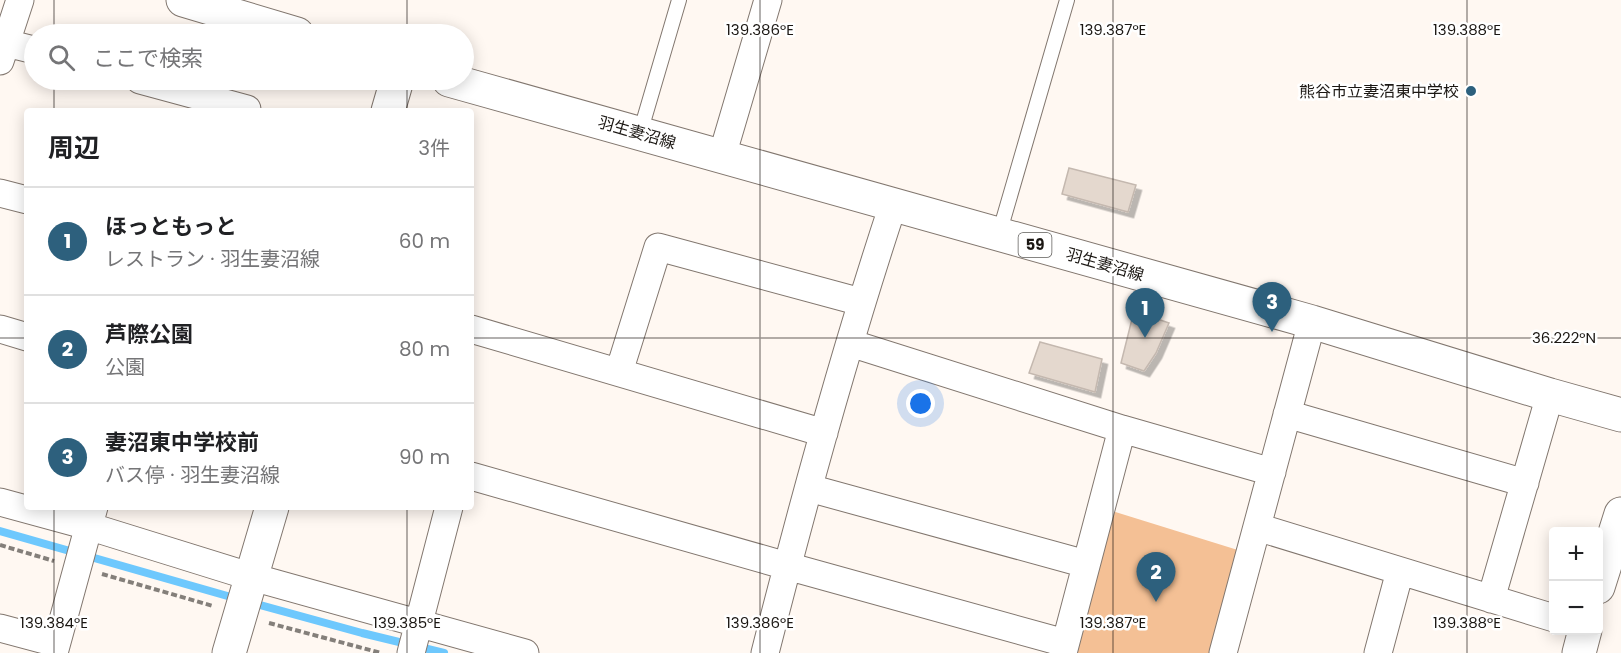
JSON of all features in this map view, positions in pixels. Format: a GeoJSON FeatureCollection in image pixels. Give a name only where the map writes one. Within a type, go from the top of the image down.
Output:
{"type":"FeatureCollection","features":[{"type":"Feature","properties":{"kind":"main road"},"geometry":{"type":"LineString","coordinates":[[183,0],[263,24]]}},
{"type":"Feature","properties":{"kind":"main road","name":"羽生妻沼線"},"geometry":{"type":"LineString","coordinates":[[474,87],[1312,322],[1621,415]]}},
{"type":"Feature","properties":{"kind":"main road"},"geometry":{"type":"LineString","coordinates":[[389,108],[394,90]]}},
{"type":"Feature","properties":{"kind":"main road"},"geometry":{"type":"LineString","coordinates":[[229,653],[271,510]]}},
{"type":"Feature","properties":{"kind":"main road"},"geometry":{"type":"LineString","coordinates":[[1601,581],[1621,514]]}},
{"type":"Feature","properties":{"kind":"main road"},"geometry":{"type":"LineString","coordinates":[[1579,653],[1584,635]]}},
{"type":"Feature","properties":{"kind":"street"},"geometry":{"type":"LineString","coordinates":[[20,0],[3,52],[24,51]]}},
{"type":"Feature","properties":{"kind":"street"},"geometry":{"type":"LineString","coordinates":[[722,156],[768,0]]}},
{"type":"Feature","properties":{"kind":"street"},"geometry":{"type":"LineString","coordinates":[[177,90],[243,108]]}},
{"type":"Feature","properties":{"kind":"street"},"geometry":{"type":"LineString","coordinates":[[0,193],[24,199]]}},
{"type":"Feature","properties":{"kind":"street"},"geometry":{"type":"LineString","coordinates":[[765,653],[808,488],[861,302],[893,205]]}},
{"type":"Feature","properties":{"kind":"street"},"geometry":{"type":"LineString","coordinates":[[619,372],[658,247],[861,302]]}},
{"type":"Feature","properties":{"kind":"street"},"geometry":{"type":"LineString","coordinates":[[1223,653],[1312,322]]}},
{"type":"Feature","properties":{"kind":"street"},"geometry":{"type":"LineString","coordinates":[[0,329],[24,336]]}},
{"type":"Feature","properties":{"kind":"street"},"geometry":{"type":"LineString","coordinates":[[474,330],[824,433]]}},
{"type":"Feature","properties":{"kind":"street"},"geometry":{"type":"LineString","coordinates":[[850,344],[1122,429],[1272,472]]}},
{"type":"Feature","properties":{"kind":"street"},"geometry":{"type":"LineString","coordinates":[[1491,599],[1550,395]]}},
{"type":"Feature","properties":{"kind":"street"},"geometry":{"type":"LineString","coordinates":[[1287,414],[1525,483]]}},
{"type":"Feature","properties":{"kind":"street"},"geometry":{"type":"LineString","coordinates":[[474,477],[1064,648],[1122,429]]}},
{"type":"Feature","properties":{"kind":"street"},"geometry":{"type":"LineString","coordinates":[[808,488],[1086,564]]}},
{"type":"Feature","properties":{"kind":"street"},"geometry":{"type":"LineString","coordinates":[[0,502],[24,506]]}},
{"type":"Feature","properties":{"kind":"street"},"geometry":{"type":"LineString","coordinates":[[49,510],[91,517],[252,577],[525,653]]}},
{"type":"Feature","properties":{"kind":"street"},"geometry":{"type":"LineString","coordinates":[[411,653],[448,510]]}},
{"type":"Feature","properties":{"kind":"street"},"geometry":{"type":"LineString","coordinates":[[0,628],[55,648],[91,517]]}},
{"type":"Feature","properties":{"kind":"street"},"geometry":{"type":"LineString","coordinates":[[1257,528],[1549,616]]}},
{"type":"Feature","properties":{"kind":"street"},"geometry":{"type":"LineString","coordinates":[[1378,653],[1400,571]]}},
{"type":"Feature","properties":{"kind":"lane"},"geometry":{"type":"LineString","coordinates":[[640,133],[679,0]]}},
{"type":"Feature","properties":{"kind":"lane"},"geometry":{"type":"LineString","coordinates":[[999,235],[1067,0]]}},
{"type":"Feature","properties":{"kind":"path"},"geometry":{"type":"LineString","coordinates":[[0,545],[56,561]]}},
{"type":"Feature","properties":{"kind":"path"},"geometry":{"type":"LineString","coordinates":[[101,574],[213,606]]}},
{"type":"Feature","properties":{"kind":"path"},"geometry":{"type":"LineString","coordinates":[[266,622],[381,653]]}},
{"type":"Feature","properties":{"kind":"shaded area"},"geometry":{"type":"Polygon","coordinates":[[[1109,510],[1241,551],[1212,653],[1072,653],[1109,510]]]}},
{"type":"Feature","properties":{"kind":"building"},"geometry":{"type":"Polygon","coordinates":[[[1069,168],[1136,185],[1128,212],[1062,194],[1069,168]]]}},
{"type":"Feature","properties":{"kind":"building"},"geometry":{"type":"Polygon","coordinates":[[[1134,311],[1169,323],[1156,353],[1144,371],[1121,363],[1134,311]]]}},
{"type":"Feature","properties":{"kind":"building"},"geometry":{"type":"Polygon","coordinates":[[[1040,342],[1102,359],[1095,392],[1029,373],[1040,342]]]}},
{"type":"Feature","properties":{"kind":"waterway"},"geometry":{"type":"LineString","coordinates":[[0,531],[238,599]]}},
{"type":"Feature","properties":{"kind":"waterway"},"geometry":{"type":"LineString","coordinates":[[253,603],[444,653]]}},
{"type":"Feature","properties":{"kind":"place","name":"熊谷市立妻沼東中学校"},"geometry":{"type":"Point","coordinates":[1471,91]}},
{"type":"Feature","properties":{"kind":"place","name":"妻沼東中学校前"},"geometry":{"type":"Point","coordinates":[1272,332]}},
{"type":"Feature","properties":{"kind":"place","name":"ほっともっと"},"geometry":{"type":"Point","coordinates":[1145,338]}},
{"type":"Feature","properties":{"kind":"place","name":"芦際公園"},"geometry":{"type":"Point","coordinates":[1156,602]}}]}
